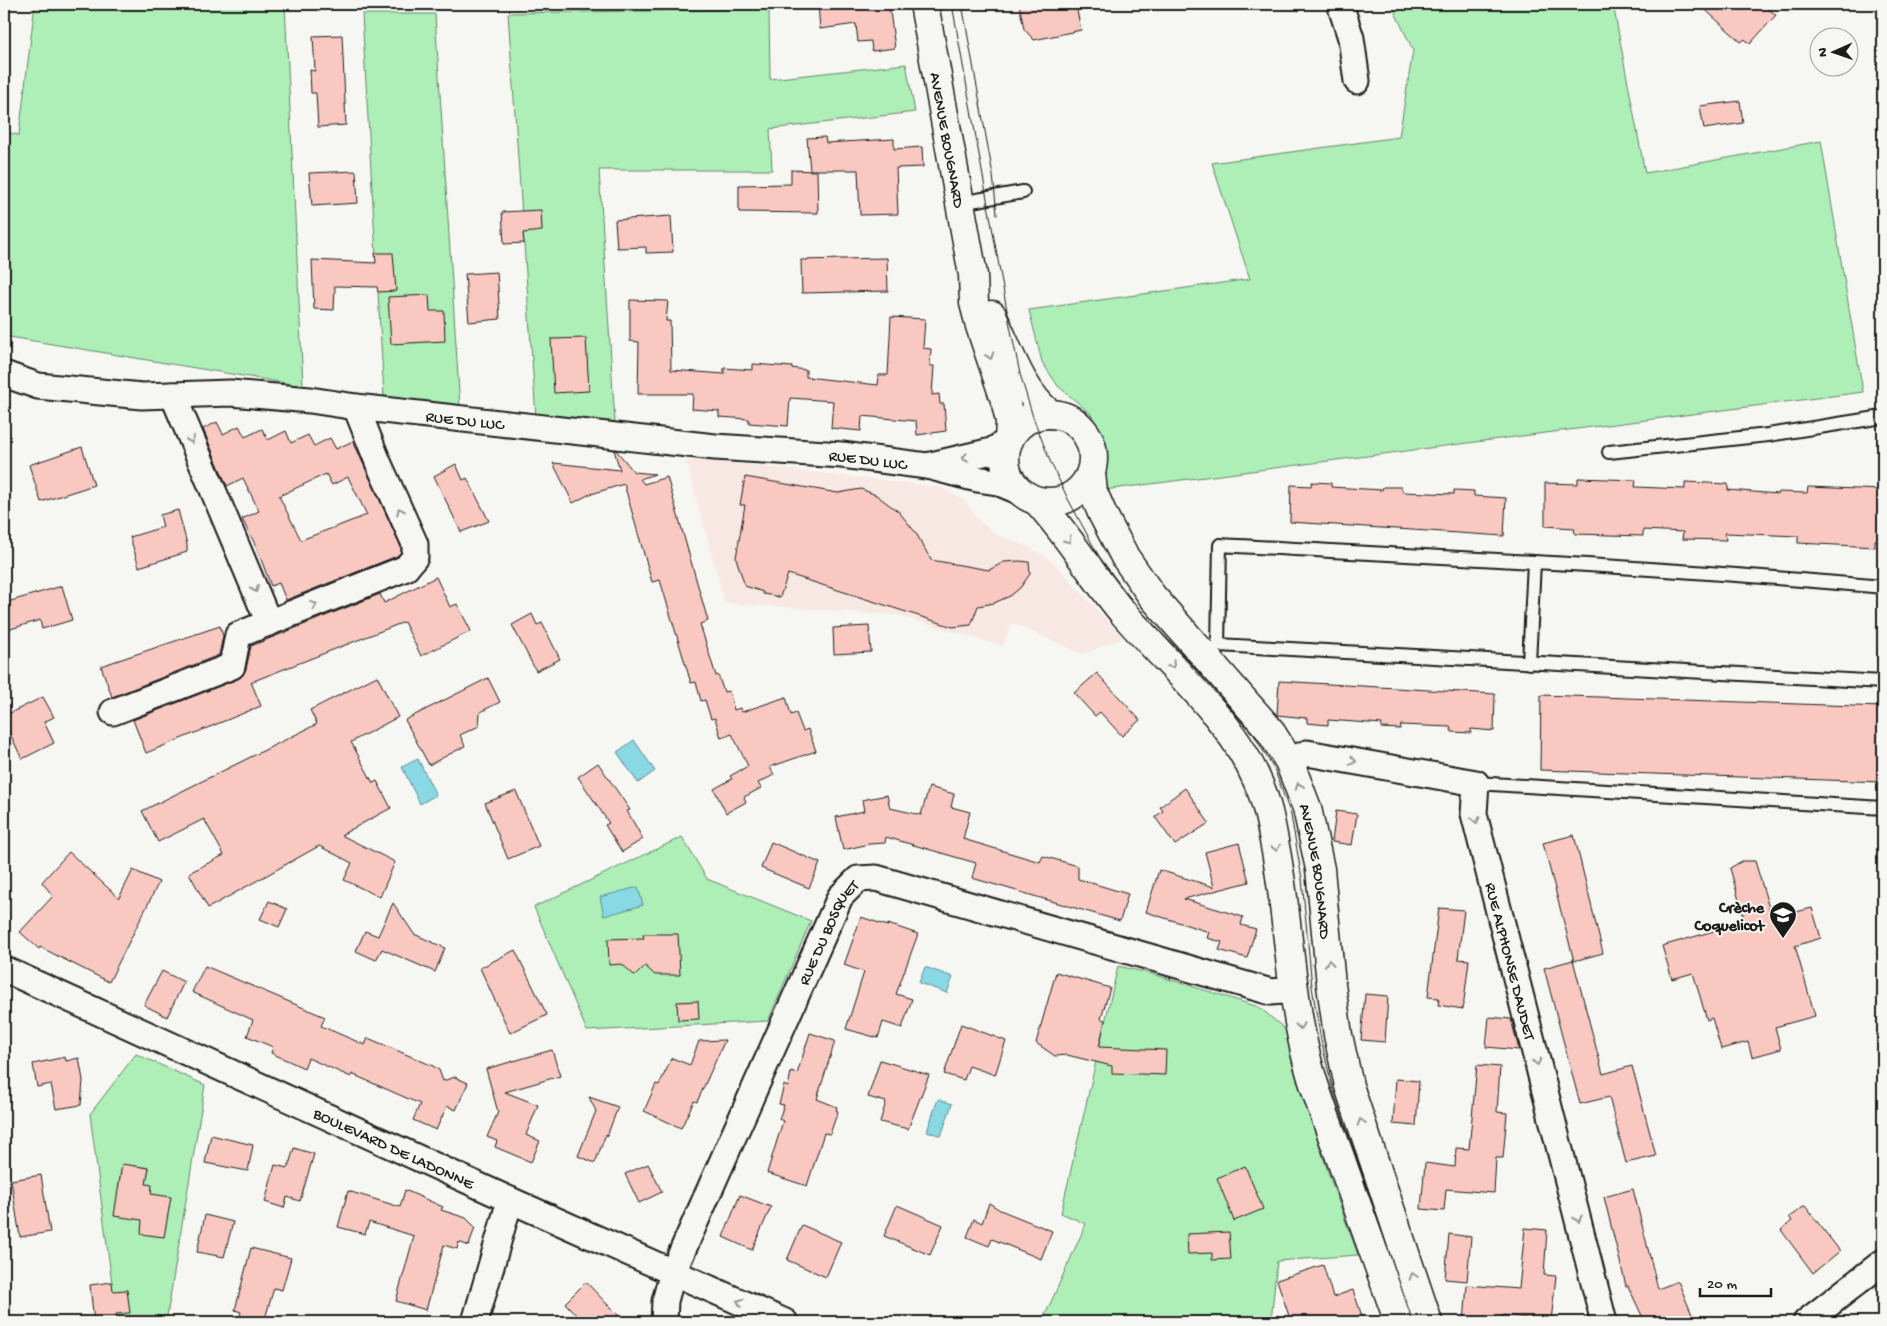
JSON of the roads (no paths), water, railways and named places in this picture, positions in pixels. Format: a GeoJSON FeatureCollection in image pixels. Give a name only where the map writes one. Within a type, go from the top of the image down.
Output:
{"type":"FeatureCollection","features":[{"type":"Feature","properties":{"kind":"main road","name":"AVENUE BOUGNARD"},"geometry":{"type":"LineString","coordinates":[[924,4],[973,275],[974,303],[1010,421],[1009,440],[1005,454],[1006,468],[1011,481],[1050,514],[1087,567],[1125,615],[1185,678],[1238,743],[1258,780],[1270,816],[1282,878],[1294,990],[1304,1048],[1318,1095],[1399,1322]]}},
{"type":"Feature","properties":{"kind":"main road","name":"AVENUE BOUGNARD"},"geometry":{"type":"LineString","coordinates":[[973,275],[1028,390],[1038,404],[1050,414],[1065,417],[1078,425],[1087,435],[1092,447],[1094,460],[1091,473],[1093,492],[1125,558],[1152,596],[1212,651],[1269,729],[1289,761],[1307,808],[1320,869],[1335,1018],[1349,1086],[1428,1322]]}},
{"type":"Feature","properties":{"kind":"main road"},"geometry":{"type":"LineString","coordinates":[[1009,440],[1023,422],[1033,417],[1050,414]]}},
{"type":"Feature","properties":{"kind":"main road"},"geometry":{"type":"LineString","coordinates":[[1030,497],[1054,503],[1068,499],[1078,493],[1086,484],[1091,473]]}},
{"type":"Feature","properties":{"kind":"street"},"geometry":{"type":"LineString","coordinates":[[1340,4],[1352,38],[1356,81]]}},
{"type":"Feature","properties":{"kind":"street","name":"RUE DU LUC"},"geometry":{"type":"LineString","coordinates":[[4,374],[38,386],[142,396],[230,393],[310,400],[356,407],[715,447],[842,455],[928,466],[977,479],[997,482],[1030,497]]}},
{"type":"Feature","properties":{"kind":"street"},"geometry":{"type":"LineString","coordinates":[[173,395],[269,623]]}},
{"type":"Feature","properties":{"kind":"street"},"geometry":{"type":"LineString","coordinates":[[113,712],[232,666],[238,635],[406,568],[415,557],[415,544],[378,462],[356,407]]}},
{"type":"Feature","properties":{"kind":"street","name":"RUE DU LUC"},"geometry":{"type":"LineString","coordinates":[[928,466],[992,451],[1009,440]]}},
{"type":"Feature","properties":{"kind":"street"},"geometry":{"type":"LineString","coordinates":[[1289,761],[1307,753],[1476,782]]}},
{"type":"Feature","properties":{"kind":"street","name":"RUE ALPHONSE DAUDET"},"geometry":{"type":"LineString","coordinates":[[1476,782],[1474,814],[1604,1322]]}},
{"type":"Feature","properties":{"kind":"street","name":"RUE DU BOSQUET"},"geometry":{"type":"LineString","coordinates":[[664,1322],[664,1301],[673,1272],[840,897],[858,879],[876,878],[1271,992],[1294,990]]}},
{"type":"Feature","properties":{"kind":"street","name":"BOULEVARD DE LADONNE"},"geometry":{"type":"LineString","coordinates":[[4,969],[510,1200],[785,1322]]}},
{"type":"Feature","properties":{"kind":"street"},"geometry":{"type":"LineString","coordinates":[[475,1322],[510,1200]]}},
{"type":"Feature","properties":{"kind":"street"},"geometry":{"type":"LineString","coordinates":[[1806,1322],[1883,1262]]}},
{"type":"Feature","properties":{"kind":"street"},"geometry":{"type":"LineString","coordinates":[[1833,1322],[1883,1282]]}},
{"type":"Feature","properties":{"kind":"lane"},"geometry":{"type":"LineString","coordinates":[[960,202],[1023,192]]}},
{"type":"Feature","properties":{"kind":"lane"},"geometry":{"type":"LineString","coordinates":[[1609,452],[1768,435],[1883,417]]}},
{"type":"Feature","properties":{"kind":"lane"},"geometry":{"type":"LineString","coordinates":[[1883,587],[1761,576],[1220,545],[1212,651],[1529,663],[1883,682]]}},
{"type":"Feature","properties":{"kind":"lane"},"geometry":{"type":"LineString","coordinates":[[1529,663],[1534,562]]}},
{"type":"Feature","properties":{"kind":"lane"},"geometry":{"type":"LineString","coordinates":[[1476,782],[1883,808]]}},
{"type":"Feature","properties":{"kind":"water"},"geometry":{"type":"Polygon","coordinates":[[[634,740],[655,771],[638,783],[617,752],[634,740]]]}},
{"type":"Feature","properties":{"kind":"water"},"geometry":{"type":"Polygon","coordinates":[[[418,759],[436,795],[420,804],[402,767],[418,759]]]}},
{"type":"Feature","properties":{"kind":"water"},"geometry":{"type":"Polygon","coordinates":[[[638,887],[643,905],[604,916],[600,897],[638,887]]]}},
{"type":"Feature","properties":{"kind":"water"},"geometry":{"type":"Polygon","coordinates":[[[925,967],[953,977],[947,993],[919,983],[925,967]]]}},
{"type":"Feature","properties":{"kind":"water"},"geometry":{"type":"Polygon","coordinates":[[[938,1099],[952,1104],[941,1136],[927,1131],[938,1099]]]}},
{"type":"Feature","properties":{"kind":"tram line"},"geometry":{"type":"LineString","coordinates":[[952,4],[1008,316],[1020,374],[1033,417],[1050,461],[1068,499],[1102,562],[1128,597],[1254,735],[1275,771],[1291,815],[1302,879],[1312,987],[1321,1040],[1333,1090],[1413,1322]]}},
{"type":"Feature","properties":{"kind":"tram line"},"geometry":{"type":"LineString","coordinates":[[962,4],[993,175],[997,215]]}},
{"type":"Feature","properties":{"kind":"place","name":"Crèche Coquelicot"},"geometry":{"type":"Point","coordinates":[1783,939]}}]}
